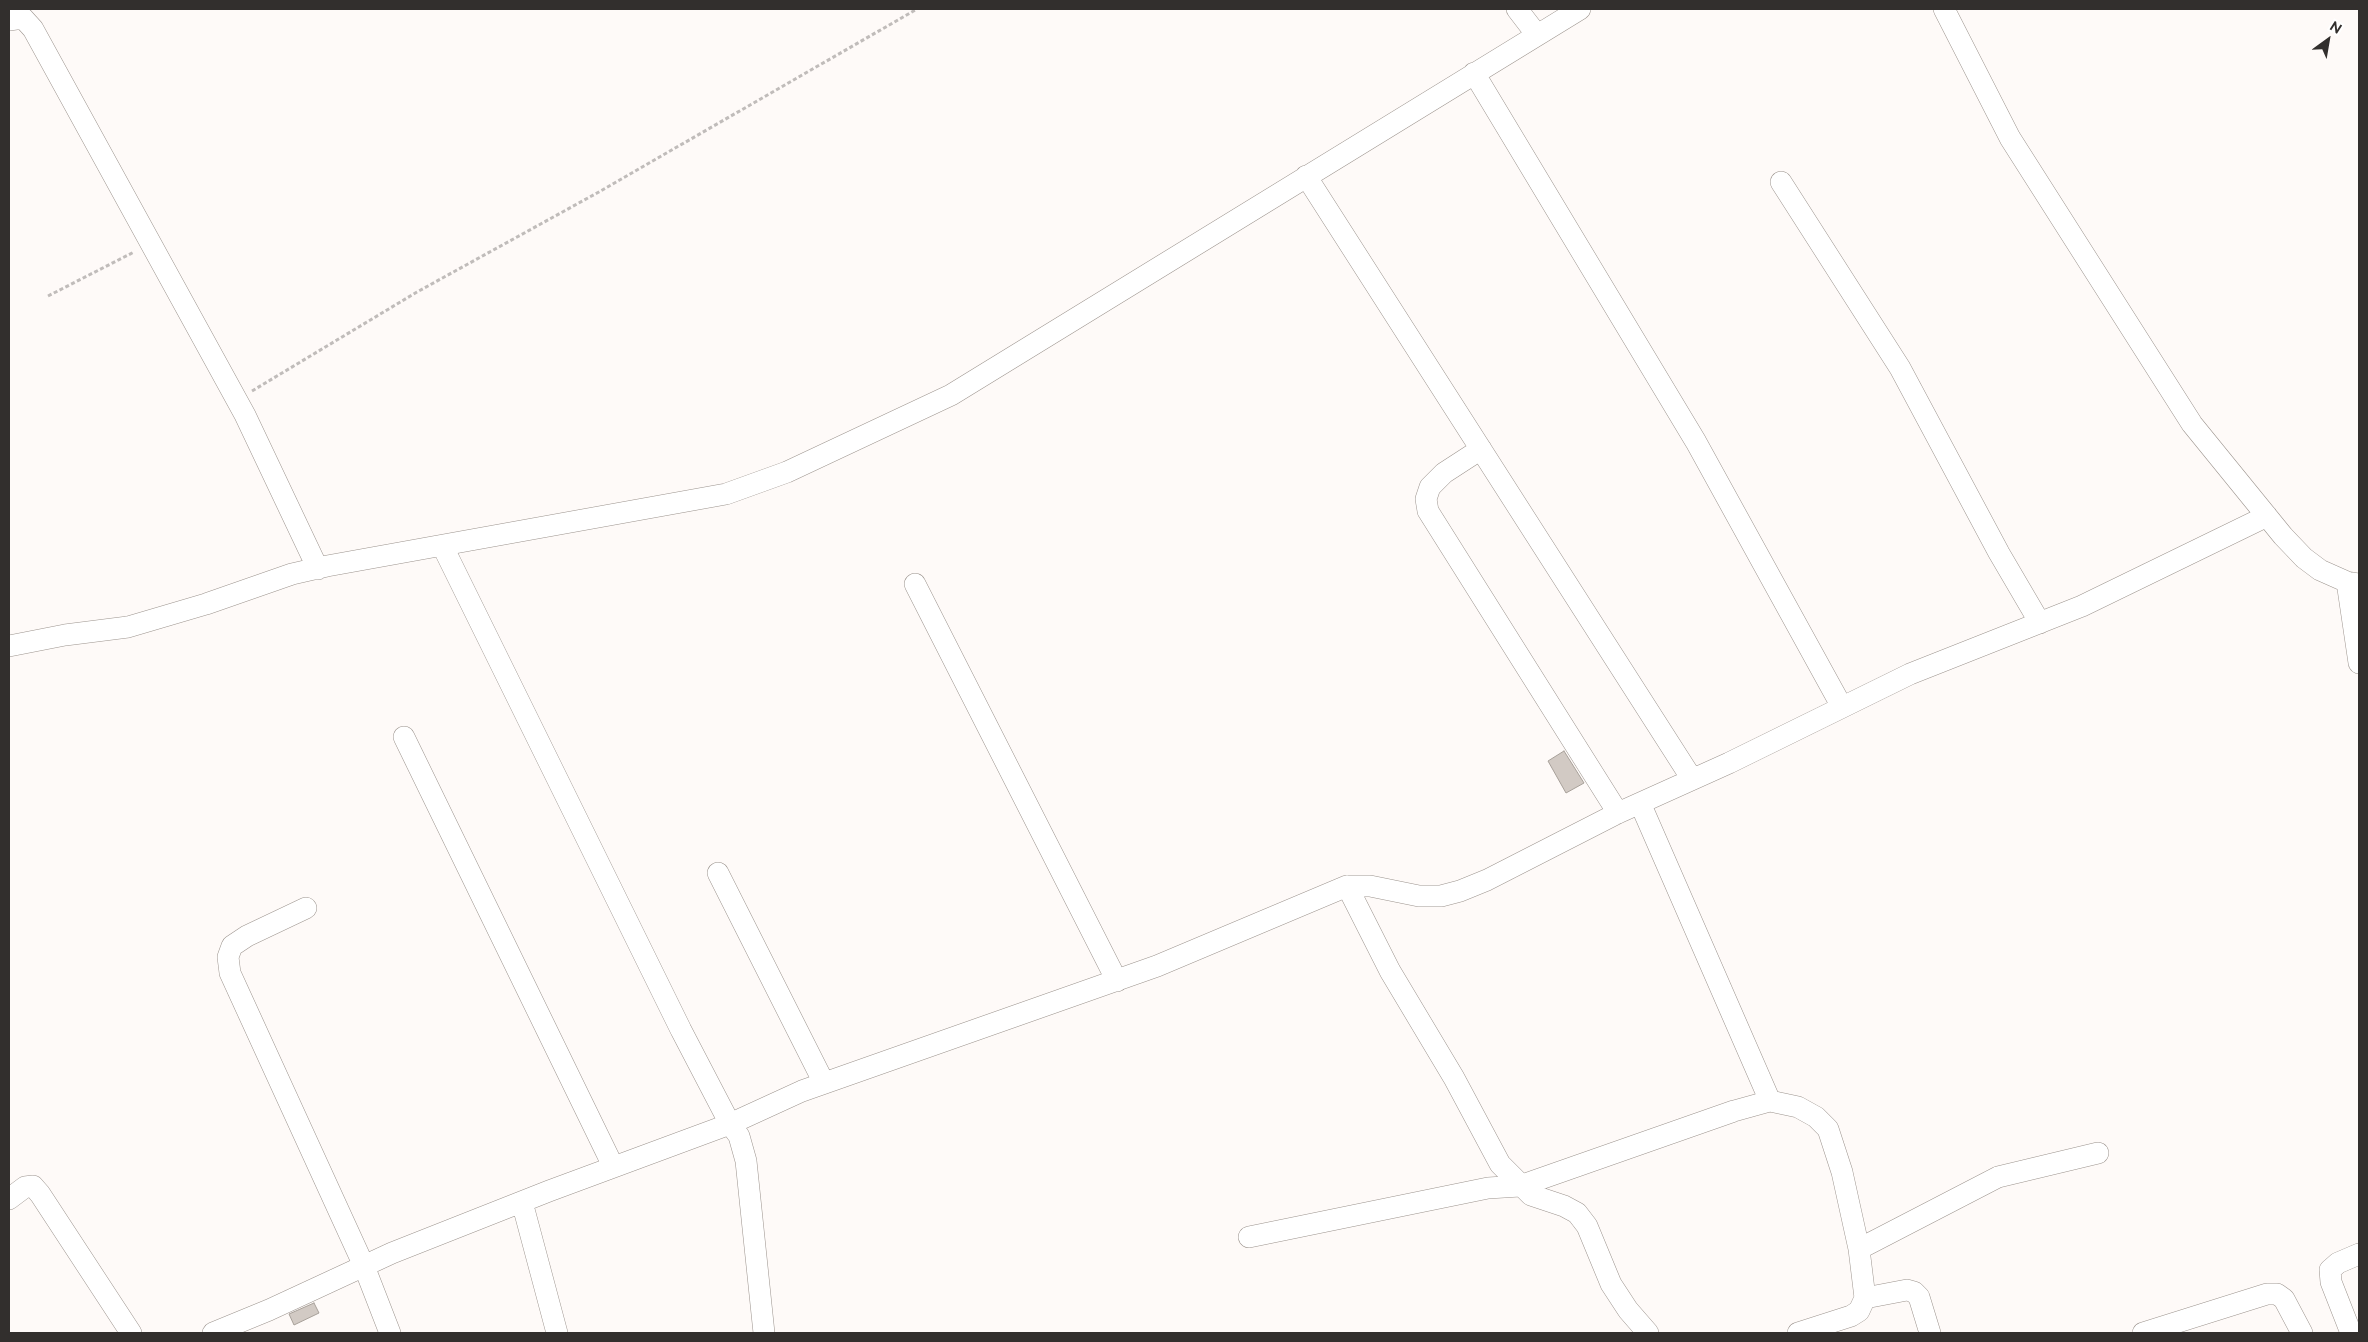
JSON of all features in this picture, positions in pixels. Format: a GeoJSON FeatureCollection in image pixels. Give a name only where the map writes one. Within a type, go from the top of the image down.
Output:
{"type":"FeatureCollection","features":[{"type":"Feature","properties":{"kind":"street"},"geometry":{"type":"LineString","coordinates":[[1517,9],[1537,35]]}},
{"type":"Feature","properties":{"kind":"street"},"geometry":{"type":"LineString","coordinates":[[9,646],[65,635],[128,627],[206,604],[292,574],[726,494],[786,472],[950,395],[1580,9]]}},
{"type":"Feature","properties":{"kind":"street"},"geometry":{"type":"LineString","coordinates":[[1944,9],[2010,138],[2192,424],[2304,558],[2320,570],[2353,583],[2359,663]]}},
{"type":"Feature","properties":{"kind":"street"},"geometry":{"type":"LineString","coordinates":[[9,20],[23,18],[29,21],[259,442],[318,569]]}},
{"type":"Feature","properties":{"kind":"street"},"geometry":{"type":"LineString","coordinates":[[1474,73],[1696,442],[1842,707]]}},
{"type":"Feature","properties":{"kind":"street"},"geometry":{"type":"LineString","coordinates":[[1306,176],[1692,780]]}},
{"type":"Feature","properties":{"kind":"street"},"geometry":{"type":"LineString","coordinates":[[1781,182],[1900,368],[1998,553],[2040,623]]}},
{"type":"Feature","properties":{"kind":"street"},"geometry":{"type":"LineString","coordinates":[[1481,449],[1444,473],[1430,487],[1426,499],[1428,511],[1618,813]]}},
{"type":"Feature","properties":{"kind":"street"},"geometry":{"type":"LineString","coordinates":[[213,1333],[269,1310],[364,1266],[613,1166],[730,1124],[824,1083],[1157,966],[1347,886],[1370,886],[1419,896],[1441,896],[1460,891],[1487,880],[1618,813],[1692,780],[1910,674],[2082,606],[2268,516]]}},
{"type":"Feature","properties":{"kind":"street"},"geometry":{"type":"LineString","coordinates":[[443,547],[677,1021],[730,1124],[739,1136],[746,1161],[764,1333]]}},
{"type":"Feature","properties":{"kind":"street"},"geometry":{"type":"LineString","coordinates":[[915,584],[1117,981]]}},
{"type":"Feature","properties":{"kind":"street"},"geometry":{"type":"LineString","coordinates":[[404,737],[613,1166]]}},
{"type":"Feature","properties":{"kind":"street"},"geometry":{"type":"LineString","coordinates":[[1640,803],[1770,1101]]}},
{"type":"Feature","properties":{"kind":"street"},"geometry":{"type":"LineString","coordinates":[[718,873],[824,1083]]}},
{"type":"Feature","properties":{"kind":"street"},"geometry":{"type":"LineString","coordinates":[[1347,886],[1390,971],[1454,1078],[1500,1164],[1531,1196],[1564,1206],[1577,1213],[1587,1226],[1611,1284],[1628,1310],[1648,1333]]}},
{"type":"Feature","properties":{"kind":"street"},"geometry":{"type":"LineString","coordinates":[[306,908],[247,936],[232,946],[228,958],[230,973],[364,1266],[390,1333]]}},
{"type":"Feature","properties":{"kind":"street"},"geometry":{"type":"LineString","coordinates":[[1249,1237],[1488,1188],[1520,1186],[1734,1111],[1770,1101],[1798,1107],[1816,1117],[1828,1129],[1842,1172],[1859,1249],[1865,1298],[1859,1312],[1798,1333]]}},
{"type":"Feature","properties":{"kind":"street"},"geometry":{"type":"LineString","coordinates":[[1859,1249],[1998,1177],[2098,1152]]}},
{"type":"Feature","properties":{"kind":"street"},"geometry":{"type":"LineString","coordinates":[[9,1199],[25,1187],[33,1186],[131,1333]]}},
{"type":"Feature","properties":{"kind":"street"},"geometry":{"type":"LineString","coordinates":[[522,1202],[557,1333]]}},
{"type":"Feature","properties":{"kind":"street"},"geometry":{"type":"LineString","coordinates":[[2351,1333],[2331,1282],[2330,1270],[2338,1263],[2359,1254]]}},
{"type":"Feature","properties":{"kind":"street"},"geometry":{"type":"LineString","coordinates":[[1865,1298],[1907,1290],[1914,1292],[1919,1297],[1930,1333]]}},
{"type":"Feature","properties":{"kind":"street"},"geometry":{"type":"LineString","coordinates":[[2143,1333],[2267,1294],[2277,1294],[2284,1299],[2302,1333]]}},
{"type":"Feature","properties":{"kind":"path"},"geometry":{"type":"LineString","coordinates":[[236,400],[417,292],[596,193],[917,9]]}},
{"type":"Feature","properties":{"kind":"path"},"geometry":{"type":"LineString","coordinates":[[48,296],[150,244]]}},
{"type":"Feature","properties":{"kind":"building"},"geometry":{"type":"Polygon","coordinates":[[[1564,751],[1584,783],[1566,793],[1548,761],[1564,751]]]}},
{"type":"Feature","properties":{"kind":"building"},"geometry":{"type":"Polygon","coordinates":[[[314,1303],[319,1313],[294,1325],[289,1314],[314,1303]]]}}]}
